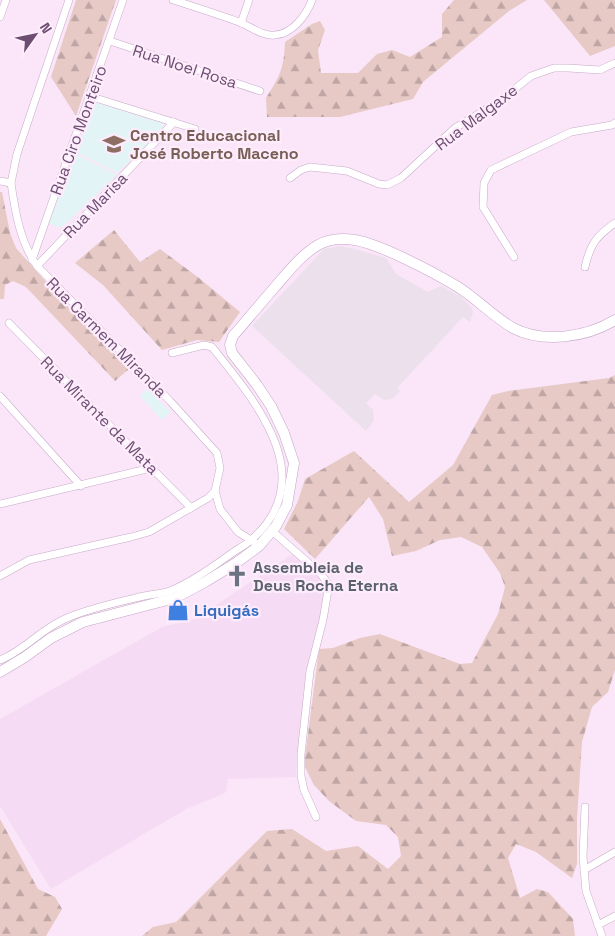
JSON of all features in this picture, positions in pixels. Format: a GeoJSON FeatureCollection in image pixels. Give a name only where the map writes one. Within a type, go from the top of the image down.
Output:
{"type":"FeatureCollection","features":[{"type":"Feature","properties":{"kind":"street"},"geometry":{"type":"LineString","coordinates":[[0,17],[6,0]]}},
{"type":"Feature","properties":{"kind":"street"},"geometry":{"type":"LineString","coordinates":[[0,181],[11,183],[18,154],[69,0]]}},
{"type":"Feature","properties":{"kind":"street","name":"Rua Ciro Monteiro"},"geometry":{"type":"LineString","coordinates":[[35,263],[124,0]]}},
{"type":"Feature","properties":{"kind":"street"},"geometry":{"type":"LineString","coordinates":[[173,0],[184,2],[274,36],[289,31],[304,16],[312,0]]}},
{"type":"Feature","properties":{"kind":"street"},"geometry":{"type":"LineString","coordinates":[[241,23],[249,0]]}},
{"type":"Feature","properties":{"kind":"street","name":"Rua Noel Rosa"},"geometry":{"type":"LineString","coordinates":[[110,41],[260,91]]}},
{"type":"Feature","properties":{"kind":"street","name":"Rua Malgaxe"},"geometry":{"type":"LineString","coordinates":[[290,178],[301,170],[310,167],[347,171],[379,184],[387,185],[401,178],[455,128],[500,101],[531,76],[554,68],[600,70],[615,63]]}},
{"type":"Feature","properties":{"kind":"street"},"geometry":{"type":"LineString","coordinates":[[90,96],[195,129]]}},
{"type":"Feature","properties":{"kind":"street","name":"Rua Marisa"},"geometry":{"type":"LineString","coordinates":[[35,263],[174,122]]}},
{"type":"Feature","properties":{"kind":"street"},"geometry":{"type":"LineString","coordinates":[[514,257],[483,207],[484,183],[491,170],[571,132],[615,123]]}},
{"type":"Feature","properties":{"kind":"street","name":"Rua Carmem Miranda"},"geometry":{"type":"LineString","coordinates":[[11,183],[15,210],[25,244],[35,263],[170,401],[217,453],[220,468],[215,491]]}},
{"type":"Feature","properties":{"kind":"street"},"geometry":{"type":"LineString","coordinates":[[585,267],[594,241],[615,223]]}},
{"type":"Feature","properties":{"kind":"street"},"geometry":{"type":"LineString","coordinates":[[0,660],[8,657],[45,629],[68,618],[170,591],[255,543],[272,531],[286,505],[294,463],[284,432],[271,406],[232,353],[230,345],[233,336],[303,256],[319,244],[334,239],[357,240],[386,250],[458,288],[512,327],[525,332],[549,336],[584,334],[615,320]]}},
{"type":"Feature","properties":{"kind":"street","name":"Rua Mirante da Mata"},"geometry":{"type":"LineString","coordinates":[[8,323],[191,508]]}},
{"type":"Feature","properties":{"kind":"street"},"geometry":{"type":"LineString","coordinates":[[0,673],[26,657],[50,638],[83,622],[175,598],[236,563],[255,543],[270,519],[280,500],[284,482],[281,462],[273,437],[248,394],[212,347],[204,345],[172,353]]}},
{"type":"Feature","properties":{"kind":"street"},"geometry":{"type":"LineString","coordinates":[[0,396],[81,486]]}},
{"type":"Feature","properties":{"kind":"street"},"geometry":{"type":"LineString","coordinates":[[273,437],[284,432]]}},
{"type":"Feature","properties":{"kind":"street"},"geometry":{"type":"LineString","coordinates":[[0,504],[152,468]]}},
{"type":"Feature","properties":{"kind":"street"},"geometry":{"type":"LineString","coordinates":[[0,576],[29,560],[149,532],[208,498],[215,491],[220,509],[229,522],[238,532],[255,543]]}},
{"type":"Feature","properties":{"kind":"street"},"geometry":{"type":"LineString","coordinates":[[272,531],[320,573],[327,582],[328,590],[323,620],[310,671],[300,754],[304,790],[316,817]]}},
{"type":"Feature","properties":{"kind":"street"},"geometry":{"type":"LineString","coordinates":[[585,807],[584,870],[586,891],[602,936]]}},
{"type":"Feature","properties":{"kind":"street"},"geometry":{"type":"LineString","coordinates":[[584,870],[615,852]]}},
{"type":"Feature","properties":{"kind":"street"},"geometry":{"type":"LineString","coordinates":[[598,925],[615,916]]}},
{"type":"Feature","properties":{"kind":"shaded area","name":"Centro Educacional José Roberto Maceno"},"geometry":{"type":"Polygon","coordinates":[[[98,103],[162,123],[163,127],[159,135],[117,173],[76,152],[94,105],[98,103]]]}},
{"type":"Feature","properties":{"kind":"shaded area"},"geometry":{"type":"Polygon","coordinates":[[[75,154],[117,175],[62,227],[57,227],[49,223],[75,154]]]}},
{"type":"Feature","properties":{"kind":"shaded area"},"geometry":{"type":"Polygon","coordinates":[[[339,246],[386,258],[396,274],[428,292],[441,286],[460,296],[472,308],[473,312],[470,322],[463,317],[397,388],[400,391],[392,399],[384,400],[375,394],[366,403],[373,410],[374,421],[366,431],[252,326],[324,249],[339,246]]]}},
{"type":"Feature","properties":{"kind":"shaded area"},"geometry":{"type":"Polygon","coordinates":[[[147,389],[171,412],[162,420],[140,396],[147,389]]]}},
{"type":"Feature","properties":{"kind":"shaded area"},"geometry":{"type":"Polygon","coordinates":[[[294,553],[321,577],[327,588],[298,754],[296,777],[228,779],[226,792],[188,808],[51,889],[0,806],[0,719],[162,627],[195,619],[294,553]]]}},
{"type":"Feature","properties":{"kind":"green space"},"geometry":{"type":"Polygon","coordinates":[[[76,0],[116,0],[76,116],[51,77],[76,0]]]}},
{"type":"Feature","properties":{"kind":"green space"},"geometry":{"type":"Polygon","coordinates":[[[454,0],[527,0],[509,11],[423,82],[413,99],[340,117],[267,117],[266,98],[280,72],[284,59],[285,42],[312,24],[320,21],[325,30],[318,50],[321,73],[358,73],[377,54],[392,50],[410,57],[442,37],[442,14],[454,0]]]}},
{"type":"Feature","properties":{"kind":"green space"},"geometry":{"type":"Polygon","coordinates":[[[544,0],[615,0],[615,46],[590,56],[544,0]]]}},
{"type":"Feature","properties":{"kind":"green space"},"geometry":{"type":"Polygon","coordinates":[[[0,192],[2,192],[10,233],[16,248],[69,308],[129,369],[115,381],[26,287],[13,281],[5,285],[4,299],[0,299],[0,192]]]}},
{"type":"Feature","properties":{"kind":"green space"},"geometry":{"type":"Polygon","coordinates":[[[114,230],[140,262],[160,249],[240,312],[219,342],[197,340],[162,350],[103,285],[75,263],[114,230]]]}},
{"type":"Feature","properties":{"kind":"green space"},"geometry":{"type":"Polygon","coordinates":[[[615,375],[615,670],[608,692],[592,707],[582,742],[577,819],[577,864],[572,878],[536,852],[516,844],[508,858],[520,898],[537,889],[548,892],[573,919],[575,936],[142,936],[153,927],[176,922],[267,831],[292,829],[326,851],[358,846],[388,869],[401,856],[398,837],[386,825],[356,821],[329,801],[314,785],[304,765],[319,649],[333,648],[360,638],[380,634],[460,664],[472,663],[498,614],[505,587],[500,573],[482,547],[461,537],[440,540],[416,551],[392,556],[383,519],[369,497],[315,559],[284,529],[298,501],[305,479],[354,451],[409,502],[453,465],[492,395],[508,391],[609,378],[615,375]]]}},
{"type":"Feature","properties":{"kind":"green space"},"geometry":{"type":"Polygon","coordinates":[[[0,819],[38,889],[55,897],[62,909],[46,936],[0,936],[0,819]]]}},
{"type":"Feature","properties":{"kind":"place","name":"Centro Educacional José Roberto Maceno"},"geometry":{"type":"Point","coordinates":[114,144]}},
{"type":"Feature","properties":{"kind":"place","name":"Assembleia de Deus Rocha Eterna"},"geometry":{"type":"Point","coordinates":[237,576]}},
{"type":"Feature","properties":{"kind":"place","name":"Liquigás"},"geometry":{"type":"Point","coordinates":[178,610]}}]}
